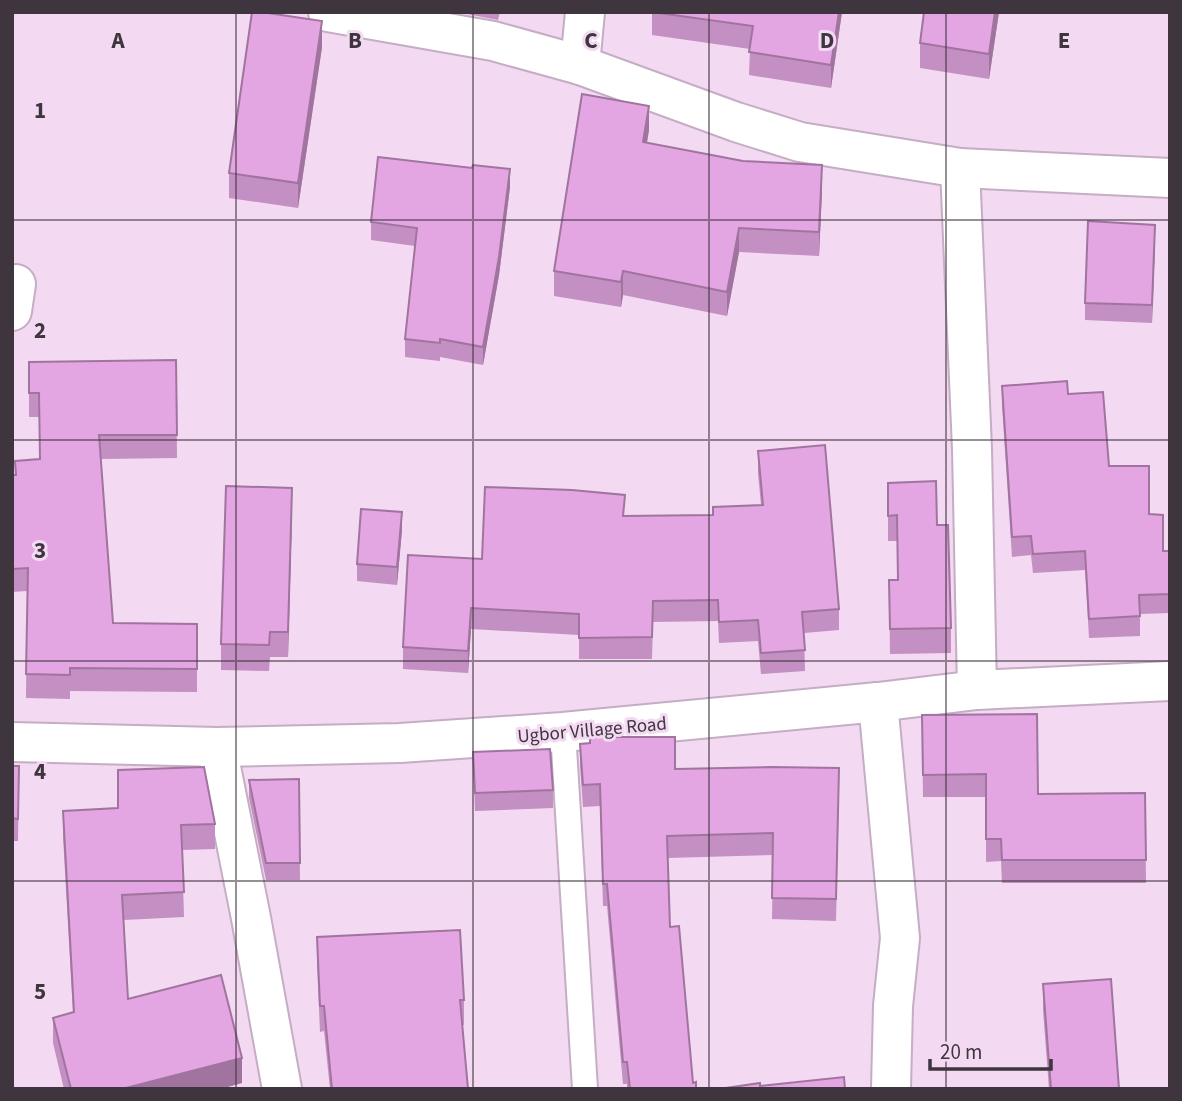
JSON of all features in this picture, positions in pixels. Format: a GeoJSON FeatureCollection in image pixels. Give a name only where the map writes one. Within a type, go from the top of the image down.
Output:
{"type":"FeatureCollection","features":[{"type":"Feature","properties":{"kind":"street"},"geometry":{"type":"LineString","coordinates":[[328,12],[493,41],[580,65],[736,122],[800,142],[960,168],[1170,178]]}},
{"type":"Feature","properties":{"kind":"street"},"geometry":{"type":"LineString","coordinates":[[580,65],[585,12]]}},
{"type":"Feature","properties":{"kind":"street"},"geometry":{"type":"LineString","coordinates":[[960,168],[972,449],[977,690]]}},
{"type":"Feature","properties":{"kind":"street","name":"Ugbor Village Road"},"geometry":{"type":"LineString","coordinates":[[12,742],[217,747],[400,743],[563,732],[977,690],[1170,681]]}},
{"type":"Feature","properties":{"kind":"street"},"geometry":{"type":"LineString","coordinates":[[878,702],[900,938],[893,1006],[891,1089]]}},
{"type":"Feature","properties":{"kind":"street"},"geometry":{"type":"LineString","coordinates":[[217,747],[282,1089]]}},
{"type":"Feature","properties":{"kind":"lane"},"geometry":{"type":"LineString","coordinates":[[563,732],[585,1089]]}},
{"type":"Feature","properties":{"kind":"building"},"geometry":{"type":"Polygon","coordinates":[[[252,12],[322,21],[298,183],[229,173],[252,12]]]}},
{"type":"Feature","properties":{"kind":"building"},"geometry":{"type":"Polygon","coordinates":[[[652,12],[839,12],[831,65],[749,52],[753,26],[652,12]]]}},
{"type":"Feature","properties":{"kind":"building"},"geometry":{"type":"Polygon","coordinates":[[[924,12],[995,12],[989,54],[920,43],[924,12]]]}},
{"type":"Feature","properties":{"kind":"building"},"geometry":{"type":"Polygon","coordinates":[[[582,94],[649,106],[643,142],[743,161],[822,165],[819,232],[739,228],[727,292],[623,271],[621,282],[554,271],[582,94]]]}},
{"type":"Feature","properties":{"kind":"building"},"geometry":{"type":"Polygon","coordinates":[[[378,157],[472,168],[473,165],[510,169],[499,257],[483,347],[440,339],[440,343],[405,339],[417,228],[371,222],[378,157]]]}},
{"type":"Feature","properties":{"kind":"building"},"geometry":{"type":"Polygon","coordinates":[[[1088,221],[1155,225],[1152,305],[1085,303],[1088,221]]]}},
{"type":"Feature","properties":{"kind":"building"},"geometry":{"type":"Polygon","coordinates":[[[176,360],[177,435],[99,435],[113,623],[197,624],[197,669],[70,668],[70,675],[26,674],[28,568],[12,569],[12,475],[16,475],[15,461],[40,459],[39,393],[29,393],[29,362],[176,360]]]}},
{"type":"Feature","properties":{"kind":"building"},"geometry":{"type":"Polygon","coordinates":[[[1067,381],[1068,394],[1103,392],[1109,466],[1149,466],[1149,514],[1163,515],[1163,551],[1170,551],[1170,594],[1139,595],[1140,616],[1089,619],[1085,551],[1033,554],[1031,536],[1012,537],[1002,386],[1067,381]]]}},
{"type":"Feature","properties":{"kind":"building"},"geometry":{"type":"Polygon","coordinates":[[[825,445],[839,609],[802,612],[805,650],[761,653],[758,620],[719,622],[718,600],[653,601],[652,637],[579,638],[579,614],[471,608],[468,651],[403,647],[408,555],[482,559],[485,487],[625,495],[623,516],[713,515],[713,507],[763,505],[758,451],[825,445]]]}},
{"type":"Feature","properties":{"kind":"building"},"geometry":{"type":"Polygon","coordinates":[[[936,481],[937,525],[948,525],[951,628],[890,629],[889,580],[898,580],[897,515],[888,516],[888,483],[936,481]]]}},
{"type":"Feature","properties":{"kind":"building"},"geometry":{"type":"Polygon","coordinates":[[[226,486],[292,488],[288,632],[270,632],[269,645],[221,644],[226,486]]]}},
{"type":"Feature","properties":{"kind":"building"},"geometry":{"type":"Polygon","coordinates":[[[361,509],[402,512],[397,567],[357,564],[361,509]]]}},
{"type":"Feature","properties":{"kind":"building"},"geometry":{"type":"Polygon","coordinates":[[[1037,714],[1038,794],[1145,793],[1146,860],[1002,860],[1001,839],[986,839],[986,774],[923,775],[922,715],[1037,714]]]}},
{"type":"Feature","properties":{"kind":"building"},"geometry":{"type":"Polygon","coordinates":[[[590,737],[675,737],[675,769],[839,768],[836,899],[772,898],[773,833],[667,836],[670,927],[679,926],[693,1083],[696,1082],[696,1089],[630,1089],[627,1062],[623,1062],[607,884],[603,884],[600,784],[583,785],[580,744],[590,743],[590,737]]]}},
{"type":"Feature","properties":{"kind":"building"},"geometry":{"type":"Polygon","coordinates":[[[550,749],[553,790],[475,793],[473,752],[550,749]]]}},
{"type":"Feature","properties":{"kind":"building"},"geometry":{"type":"Polygon","coordinates":[[[12,766],[19,766],[18,819],[12,818],[12,766]]]}},
{"type":"Feature","properties":{"kind":"building"},"geometry":{"type":"Polygon","coordinates":[[[204,767],[215,824],[181,825],[184,892],[122,895],[128,999],[221,975],[242,1058],[122,1089],[71,1089],[53,1018],[74,1012],[63,811],[118,808],[118,770],[204,767]]]}},
{"type":"Feature","properties":{"kind":"building"},"geometry":{"type":"Polygon","coordinates":[[[299,779],[300,863],[266,863],[249,780],[299,779]]]}},
{"type":"Feature","properties":{"kind":"building"},"geometry":{"type":"Polygon","coordinates":[[[460,930],[464,1000],[460,1000],[468,1089],[332,1089],[324,1006],[320,1006],[317,937],[460,930]]]}},
{"type":"Feature","properties":{"kind":"building"},"geometry":{"type":"Polygon","coordinates":[[[1111,979],[1119,1089],[1051,1089],[1043,984],[1111,979]]]}},
{"type":"Feature","properties":{"kind":"building"},"geometry":{"type":"Polygon","coordinates":[[[844,1077],[845,1089],[719,1089],[760,1083],[760,1086],[844,1077]]]}}]}
